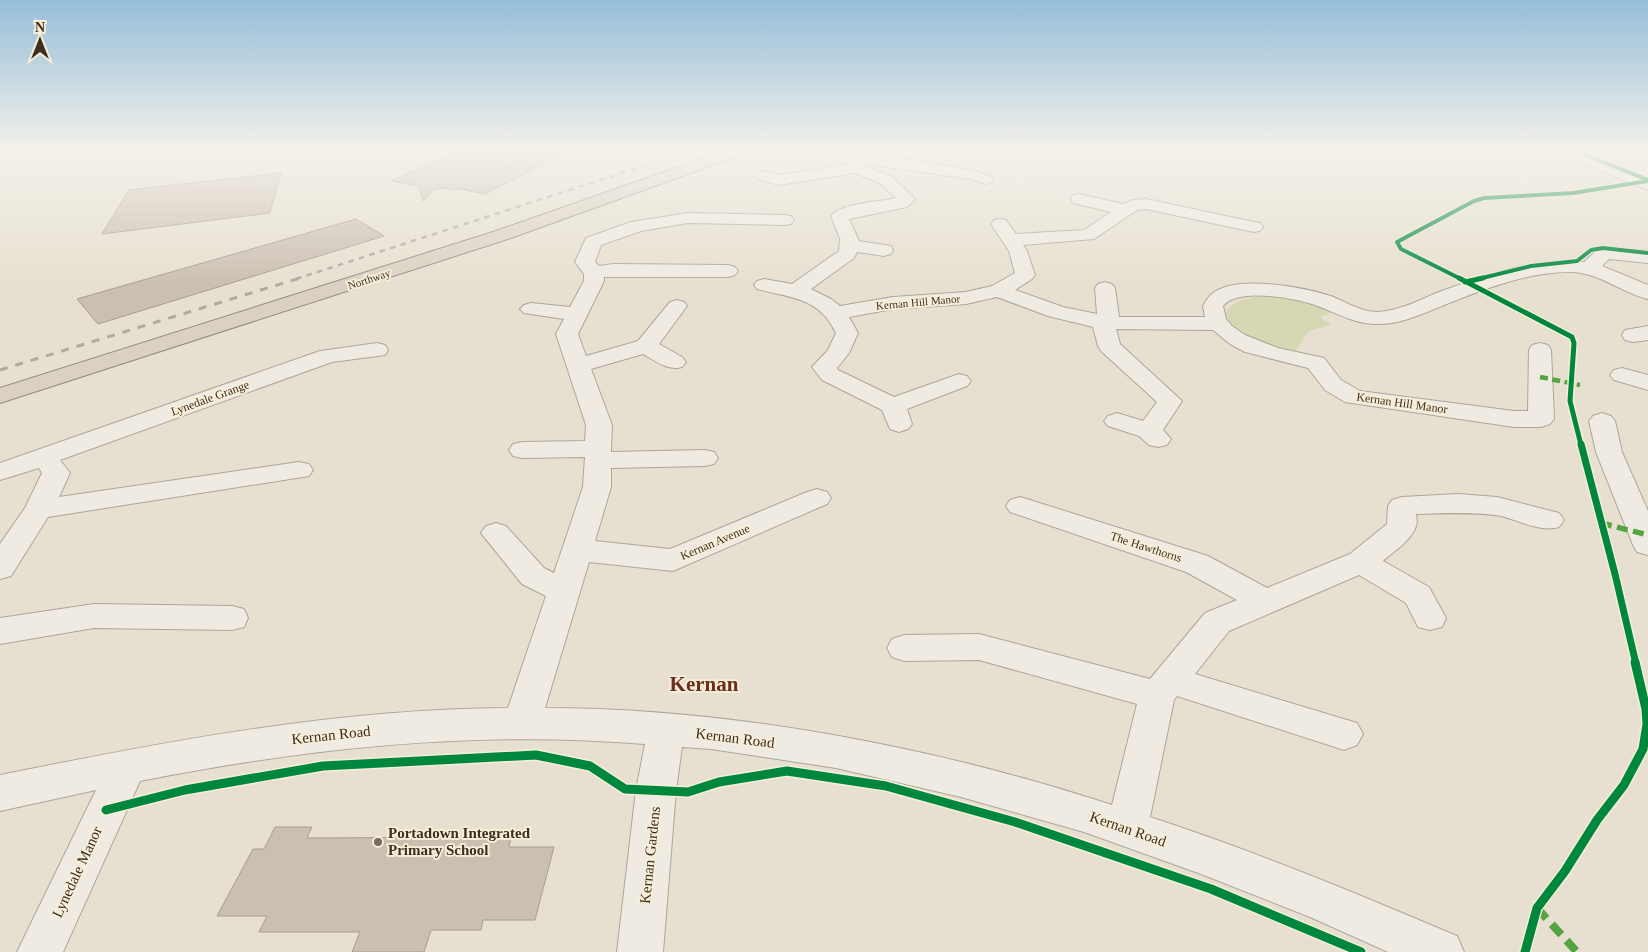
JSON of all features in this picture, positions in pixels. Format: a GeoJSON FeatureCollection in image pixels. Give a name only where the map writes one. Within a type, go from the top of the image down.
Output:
{"type":"FeatureCollection","features":[{"type":"Feature","properties":{"kind":"highway","name":"Northway"},"geometry":{"type":"LineString","coordinates":[[0,396],[502,235],[611,196]]}},
{"type":"Feature","properties":{"kind":"street"},"geometry":{"type":"LineString","coordinates":[[797,290],[847,254],[851,246],[850,238],[842,226],[840,216],[854,211],[901,203],[907,199],[904,196]]}},
{"type":"Feature","properties":{"kind":"street","name":"Kernan Hill Manor"},"geometry":{"type":"LineString","coordinates":[[1079,199],[1126,210]]}},
{"type":"Feature","properties":{"kind":"street","name":"Kernan Hill Manor"},"geometry":{"type":"LineString","coordinates":[[836,313],[893,303],[966,298],[999,291],[1025,274],[1018,251],[1006,232],[1088,235],[1133,206],[1146,204],[1254,227]]}},
{"type":"Feature","properties":{"kind":"street"},"geometry":{"type":"LineString","coordinates":[[522,723],[597,487],[599,425],[567,334],[594,282],[594,273],[585,262],[593,242],[637,226],[688,218],[785,220]]}},
{"type":"Feature","properties":{"kind":"street"},"geometry":{"type":"LineString","coordinates":[[1201,233],[1218,235],[1225,230],[1228,222]]}},
{"type":"Feature","properties":{"kind":"street"},"geometry":{"type":"LineString","coordinates":[[851,246],[888,250]]}},
{"type":"Feature","properties":{"kind":"street"},"geometry":{"type":"LineString","coordinates":[[1588,268],[1606,253],[1648,257]]}},
{"type":"Feature","properties":{"kind":"street"},"geometry":{"type":"LineString","coordinates":[[1218,323],[1212,314],[1212,306],[1220,298],[1234,293],[1274,291],[1301,295],[1321,300],[1359,315],[1378,318],[1400,313],[1500,278],[1566,266],[1604,272],[1648,293]]}},
{"type":"Feature","properties":{"kind":"street"},"geometry":{"type":"LineString","coordinates":[[594,273],[613,270],[728,271]]}},
{"type":"Feature","properties":{"kind":"street"},"geometry":{"type":"LineString","coordinates":[[764,285],[797,290],[830,307],[836,313],[846,333],[838,353],[824,367],[830,375],[896,415],[963,380]]}},
{"type":"Feature","properties":{"kind":"street"},"geometry":{"type":"LineString","coordinates":[[1105,288],[1108,318],[1104,327],[1109,346],[1170,401],[1160,417],[1153,435],[1117,421]]}},
{"type":"Feature","properties":{"kind":"street"},"geometry":{"type":"LineString","coordinates":[[999,291],[1065,314],[1106,322],[1218,323]]}},
{"type":"Feature","properties":{"kind":"street"},"geometry":{"type":"LineString","coordinates":[[578,366],[646,346],[677,306]]}},
{"type":"Feature","properties":{"kind":"street"},"geometry":{"type":"LineString","coordinates":[[531,309],[578,314]]}},
{"type":"Feature","properties":{"kind":"street","name":"Kernan Hill Manor"},"geometry":{"type":"LineString","coordinates":[[1218,323],[1228,334],[1253,347],[1285,357],[1316,363],[1333,385],[1354,397],[1514,418],[1541,418],[1540,350]]}},
{"type":"Feature","properties":{"kind":"street"},"geometry":{"type":"LineString","coordinates":[[646,346],[674,362]]}},
{"type":"Feature","properties":{"kind":"street","name":"Lynedale Grange"},"geometry":{"type":"LineString","coordinates":[[0,472],[328,356],[377,350]]}},
{"type":"Feature","properties":{"kind":"street"},"geometry":{"type":"LineString","coordinates":[[1616,373],[1648,384]]}},
{"type":"Feature","properties":{"kind":"street"},"geometry":{"type":"LineString","coordinates":[[1602,421],[1609,452],[1647,538]]}},
{"type":"Feature","properties":{"kind":"street"},"geometry":{"type":"LineString","coordinates":[[522,450],[598,455],[705,458]]}},
{"type":"Feature","properties":{"kind":"street"},"geometry":{"type":"LineString","coordinates":[[0,568],[39,509],[56,473],[45,457]]}},
{"type":"Feature","properties":{"kind":"street"},"geometry":{"type":"LineString","coordinates":[[39,509],[299,470]]}},
{"type":"Feature","properties":{"kind":"street","name":"Kernan Avenue"},"geometry":{"type":"LineString","coordinates":[[577,550],[673,560],[817,498]]}},
{"type":"Feature","properties":{"kind":"street"},"geometry":{"type":"LineString","coordinates":[[1127,828],[1163,688],[1217,622],[1361,562],[1391,538],[1402,526],[1402,506],[1458,503],[1497,506],[1549,520]]}},
{"type":"Feature","properties":{"kind":"street","name":"The Hawthorns"},"geometry":{"type":"LineString","coordinates":[[1020,506],[1197,564],[1266,602]]}},
{"type":"Feature","properties":{"kind":"street"},"geometry":{"type":"LineString","coordinates":[[496,533],[533,576],[564,591]]}},
{"type":"Feature","properties":{"kind":"street"},"geometry":{"type":"LineString","coordinates":[[1361,562],[1418,595],[1430,618]]}},
{"type":"Feature","properties":{"kind":"street"},"geometry":{"type":"LineString","coordinates":[[0,631],[94,616],[232,618]]}},
{"type":"Feature","properties":{"kind":"street"},"geometry":{"type":"LineString","coordinates":[[904,648],[979,647],[1163,688],[1344,734]]}},
{"type":"Feature","properties":{"kind":"street","name":"Kernan Road"},"geometry":{"type":"LineString","coordinates":[[0,793],[128,765],[299,738],[395,728],[522,723],[583,724],[666,730],[774,742],[889,762],[1016,793],[1127,828],[1277,882],[1441,952]]}},
{"type":"Feature","properties":{"kind":"street","name":"Kernan Gardens"},"geometry":{"type":"LineString","coordinates":[[640,952],[656,790],[666,730]]}},
{"type":"Feature","properties":{"kind":"street","name":"Lynedale Manor"},"geometry":{"type":"LineString","coordinates":[[40,952],[128,765]]}},
{"type":"Feature","properties":{"kind":"green space"},"geometry":{"type":"Polygon","coordinates":[[[1260,296],[1298,298],[1317,303],[1332,313],[1320,317],[1331,325],[1309,331],[1295,352],[1255,340],[1238,330],[1225,314],[1236,303],[1260,296]]]}},
{"type":"Feature","properties":{"kind":"building"},"geometry":{"type":"Polygon","coordinates":[[[125,196],[275,196],[270,213],[102,234],[125,196]]]}},
{"type":"Feature","properties":{"kind":"building"},"geometry":{"type":"Polygon","coordinates":[[[356,219],[384,236],[98,324],[77,299],[356,219]]]}},
{"type":"Feature","properties":{"kind":"building"},"geometry":{"type":"Polygon","coordinates":[[[275,827],[312,827],[307,838],[511,837],[509,847],[554,847],[535,920],[483,920],[481,930],[431,930],[424,952],[352,952],[360,932],[259,932],[267,916],[217,916],[253,849],[264,849],[275,827]]]}},
{"type":"Feature","properties":{"kind":"railway"},"geometry":{"type":"LineString","coordinates":[[296,279],[550,196]]}},
{"type":"Feature","properties":{"kind":"railway"},"geometry":{"type":"LineString","coordinates":[[0,370],[300,278]]}},
{"type":"Feature","properties":{"kind":"marked path"},"geometry":{"type":"LineString","coordinates":[[1540,377],[1580,385]]}},
{"type":"Feature","properties":{"kind":"marked path"},"geometry":{"type":"LineString","coordinates":[[1601,523],[1644,534]]}},
{"type":"Feature","properties":{"kind":"marked path"},"geometry":{"type":"LineString","coordinates":[[1537,908],[1577,952]]}},
{"type":"Feature","properties":{"kind":"cycle path"},"geometry":{"type":"LineString","coordinates":[[1512,196],[1484,198],[1474,201],[1397,242],[1401,249],[1410,254],[1476,286],[1572,337],[1574,343],[1570,401],[1615,574],[1646,709],[1647,724],[1643,749],[1624,785],[1597,820],[1565,871],[1537,908],[1525,952]]}},
{"type":"Feature","properties":{"kind":"cycle path"},"geometry":{"type":"LineString","coordinates":[[1465,282],[1531,266],[1577,261],[1591,250],[1603,248],[1648,253]]}},
{"type":"Feature","properties":{"kind":"cycle path"},"geometry":{"type":"LineString","coordinates":[[106,810],[185,790],[323,766],[536,755],[590,766],[625,789],[688,792],[719,782],[787,771],[886,786],[1015,822],[1211,889],[1361,952]]}},
{"type":"Feature","properties":{"kind":"place","name":"Portadown Integrated Primary School"},"geometry":{"type":"Point","coordinates":[378,842]}},
{"type":"Feature","properties":{"kind":"district","name":"Kernan"},"geometry":{"type":"Point","coordinates":[704,684]}}]}
